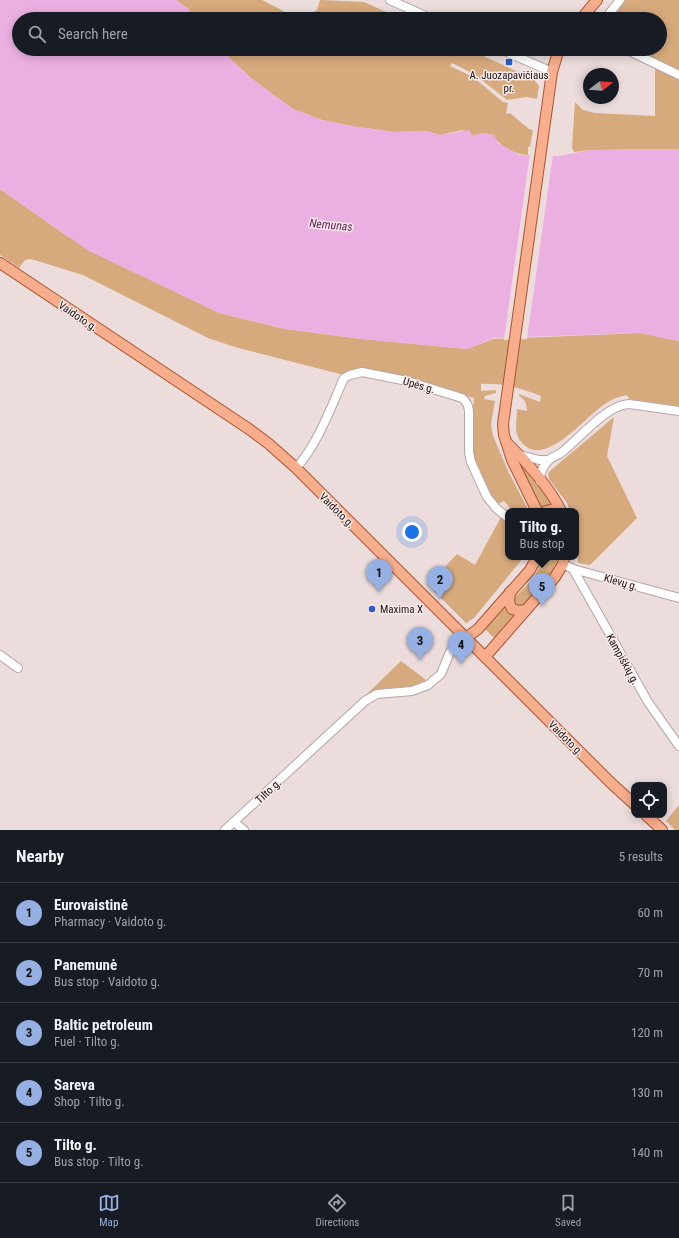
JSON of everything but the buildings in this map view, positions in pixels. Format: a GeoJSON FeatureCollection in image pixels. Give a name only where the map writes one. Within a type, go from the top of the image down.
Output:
{"type":"FeatureCollection","features":[{"type":"Feature","properties":{"kind":"main road"},"geometry":{"type":"LineString","coordinates":[[587,12],[597,0]]}},
{"type":"Feature","properties":{"kind":"main road"},"geometry":{"type":"LineString","coordinates":[[536,508],[518,473],[504,435],[503,424],[552,72],[557,56]]}},
{"type":"Feature","properties":{"kind":"main road","name":"Vaidoto g."},"geometry":{"type":"LineString","coordinates":[[0,263],[270,444],[296,468],[485,658],[631,801]]}},
{"type":"Feature","properties":{"kind":"main road"},"geometry":{"type":"LineString","coordinates":[[507,443],[520,455],[559,508]]}},
{"type":"Feature","properties":{"kind":"main road","name":"Tilto g."},"geometry":{"type":"LineString","coordinates":[[466,638],[478,629],[530,570],[535,560]]}},
{"type":"Feature","properties":{"kind":"main road"},"geometry":{"type":"LineString","coordinates":[[485,658],[567,563]]}},
{"type":"Feature","properties":{"kind":"main road"},"geometry":{"type":"LineString","coordinates":[[510,592],[509,602],[512,609],[519,611],[526,610]]}},
{"type":"Feature","properties":{"kind":"main road"},"geometry":{"type":"LineString","coordinates":[[649,818],[662,830]]}},
{"type":"Feature","properties":{"kind":"street"},"geometry":{"type":"LineString","coordinates":[[390,0],[417,12]]}},
{"type":"Feature","properties":{"kind":"street"},"geometry":{"type":"LineString","coordinates":[[610,12],[620,0]]}},
{"type":"Feature","properties":{"kind":"street"},"geometry":{"type":"LineString","coordinates":[[516,56],[552,72]]}},
{"type":"Feature","properties":{"kind":"street"},"geometry":{"type":"LineString","coordinates":[[640,56],[679,75]]}},
{"type":"Feature","properties":{"kind":"street","name":"Upės g."},"geometry":{"type":"LineString","coordinates":[[296,468],[305,458],[344,378],[362,372],[407,381],[462,398],[466,402],[469,411],[469,452],[471,462],[492,504],[505,515]]}},
{"type":"Feature","properties":{"kind":"street"},"geometry":{"type":"LineString","coordinates":[[540,481],[540,472],[548,460],[560,453],[604,415],[620,406],[629,404],[679,411]]}},
{"type":"Feature","properties":{"kind":"street"},"geometry":{"type":"LineString","coordinates":[[520,455],[538,460],[548,460]]}},
{"type":"Feature","properties":{"kind":"street","name":"Klevų g."},"geometry":{"type":"LineString","coordinates":[[567,563],[679,598]]}},
{"type":"Feature","properties":{"kind":"street","name":"Kampiškių g."},"geometry":{"type":"LineString","coordinates":[[567,563],[648,702],[679,746]]}},
{"type":"Feature","properties":{"kind":"street","name":"Tilto g."},"geometry":{"type":"LineString","coordinates":[[225,830],[371,697],[384,693],[420,689],[435,680],[441,674],[450,652],[466,638]]}},
{"type":"Feature","properties":{"kind":"street"},"geometry":{"type":"LineString","coordinates":[[0,655],[18,668]]}},
{"type":"Feature","properties":{"kind":"street"},"geometry":{"type":"LineString","coordinates":[[234,822],[244,830]]}},
{"type":"Feature","properties":{"kind":"shaded area"},"geometry":{"type":"Polygon","coordinates":[[[176,0],[262,0],[285,12],[190,12],[176,0]]]}},
{"type":"Feature","properties":{"kind":"shaded area"},"geometry":{"type":"Polygon","coordinates":[[[320,0],[364,2],[386,12],[313,12],[317,10],[320,0]]]}},
{"type":"Feature","properties":{"kind":"shaded area"},"geometry":{"type":"Polygon","coordinates":[[[625,0],[679,0],[679,149],[591,150],[574,152],[572,148],[575,102],[583,110],[595,113],[655,116],[655,59],[650,56],[667,56],[667,12],[616,12],[625,0]]]}},
{"type":"Feature","properties":{"kind":"shaded area"},"geometry":{"type":"Polygon","coordinates":[[[227,56],[483,56],[532,78],[539,86],[537,99],[527,97],[507,100],[474,74],[452,63],[450,66],[473,77],[503,102],[508,103],[506,113],[510,113],[529,129],[533,130],[530,147],[528,147],[528,155],[508,149],[499,143],[493,135],[483,133],[472,135],[462,130],[440,135],[426,131],[395,132],[351,126],[322,120],[293,109],[252,79],[227,56]]]}},
{"type":"Feature","properties":{"kind":"shaded area"},"geometry":{"type":"Polygon","coordinates":[[[0,189],[67,236],[219,313],[285,329],[362,339],[467,349],[493,339],[640,333],[679,341],[679,406],[629,399],[627,395],[620,397],[611,400],[602,406],[575,430],[553,446],[542,450],[532,450],[523,444],[517,434],[517,409],[527,411],[525,402],[519,394],[540,402],[541,396],[497,384],[481,384],[481,391],[496,390],[496,393],[485,396],[484,399],[495,401],[491,424],[493,436],[509,473],[527,508],[510,508],[504,501],[498,504],[491,498],[475,462],[472,451],[471,429],[474,398],[363,370],[344,375],[235,347],[208,338],[83,275],[31,259],[25,260],[19,268],[0,255],[0,189]]]}},
{"type":"Feature","properties":{"kind":"shaded area"},"geometry":{"type":"Polygon","coordinates":[[[614,417],[607,456],[637,518],[590,565],[578,563],[579,508],[569,508],[567,503],[549,479],[548,474],[614,417]]]}},
{"type":"Feature","properties":{"kind":"shaded area"},"geometry":{"type":"Polygon","coordinates":[[[520,461],[552,504],[541,507],[518,463],[520,461]]]}},
{"type":"Feature","properties":{"kind":"shaded area"},"geometry":{"type":"Polygon","coordinates":[[[501,517],[505,520],[505,560],[522,560],[474,618],[466,623],[428,585],[457,554],[475,565],[501,517]]]}},
{"type":"Feature","properties":{"kind":"shaded area"},"geometry":{"type":"Polygon","coordinates":[[[541,560],[557,560],[548,577],[536,593],[519,607],[515,603],[515,597],[528,584],[538,569],[541,560]]]}},
{"type":"Feature","properties":{"kind":"shaded area"},"geometry":{"type":"Polygon","coordinates":[[[505,605],[508,611],[516,615],[495,639],[484,628],[505,605]]]}},
{"type":"Feature","properties":{"kind":"shaded area"},"geometry":{"type":"Polygon","coordinates":[[[401,661],[426,680],[415,686],[380,689],[365,696],[401,661]]]}},
{"type":"Feature","properties":{"kind":"shaded area"},"geometry":{"type":"Polygon","coordinates":[[[679,805],[679,830],[675,830],[666,821],[679,805]]]}},
{"type":"Feature","properties":{"kind":"water","name":"Nemunas"},"geometry":{"type":"Polygon","coordinates":[[[0,0],[176,0],[190,12],[12,12],[12,56],[227,56],[252,79],[293,109],[322,120],[351,126],[395,132],[426,131],[440,135],[469,130],[472,135],[483,133],[494,135],[498,143],[519,155],[558,156],[591,150],[679,149],[679,341],[640,333],[493,338],[468,349],[362,339],[286,329],[219,313],[89,251],[0,189],[0,0]]]}},
{"type":"Feature","properties":{"kind":"pier"},"geometry":{"type":"Polygon","coordinates":[[[530,153],[553,154],[527,339],[504,340],[530,153]]]}},
{"type":"Feature","properties":{"kind":"place","name":"A. Juozapavičiaus pr."},"geometry":{"type":"Point","coordinates":[509,62]}},
{"type":"Feature","properties":{"kind":"place","name":"Eurovaistinė"},"geometry":{"type":"Point","coordinates":[379,592]}},
{"type":"Feature","properties":{"kind":"place","name":"Panemunė"},"geometry":{"type":"Point","coordinates":[440,599]}},
{"type":"Feature","properties":{"kind":"place","name":"Tilto g."},"geometry":{"type":"Point","coordinates":[542,606]}},
{"type":"Feature","properties":{"kind":"place","name":"Maxima X"},"geometry":{"type":"Point","coordinates":[372,609]}},
{"type":"Feature","properties":{"kind":"place","name":"Baltic petroleum"},"geometry":{"type":"Point","coordinates":[420,660]}},
{"type":"Feature","properties":{"kind":"place","name":"Sareva"},"geometry":{"type":"Point","coordinates":[461,664]}}]}
